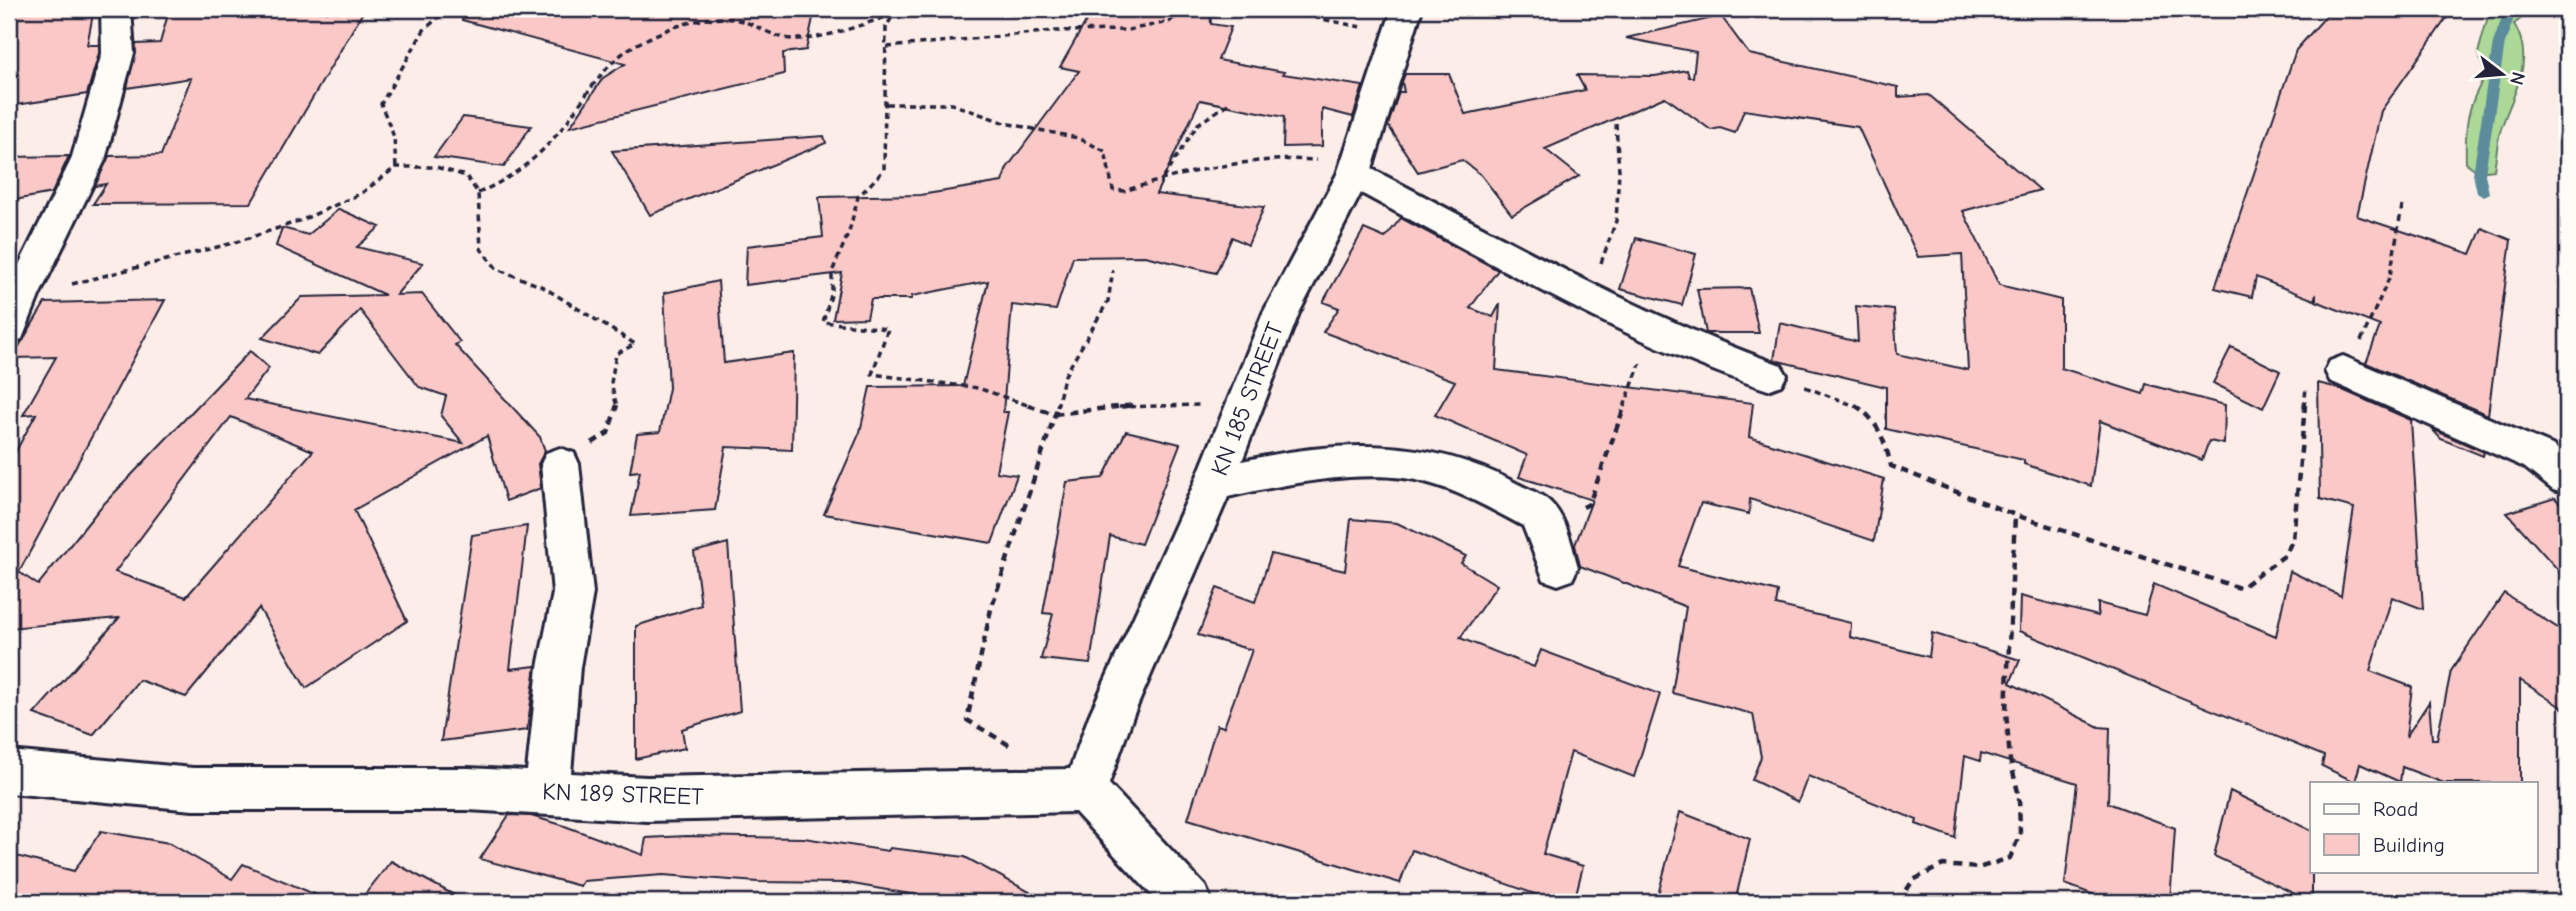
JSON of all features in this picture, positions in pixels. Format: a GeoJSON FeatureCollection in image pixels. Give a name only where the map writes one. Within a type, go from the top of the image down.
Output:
{"type":"FeatureCollection","features":[{"type":"Feature","properties":{"kind":"street"},"geometry":{"type":"LineString","coordinates":[[9,329],[21,296],[88,160],[118,53],[116,9]]}},
{"type":"Feature","properties":{"kind":"street","name":"KN 185 STREET"},"geometry":{"type":"LineString","coordinates":[[1085,790],[1111,716],[1214,484],[1281,313],[1353,174],[1403,22]]}},
{"type":"Feature","properties":{"kind":"street"},"geometry":{"type":"LineString","coordinates":[[1353,174],[1657,332],[1714,358],[1768,375]]}},
{"type":"Feature","properties":{"kind":"street"},"geometry":{"type":"LineString","coordinates":[[2347,356],[2538,456],[2567,478]]}},
{"type":"Feature","properties":{"kind":"street"},"geometry":{"type":"LineString","coordinates":[[1214,484],[1289,467],[1363,461],[1423,465],[1487,488],[1537,514],[1549,535],[1558,567]]}},
{"type":"Feature","properties":{"kind":"street"},"geometry":{"type":"LineString","coordinates":[[547,792],[559,667],[573,593],[560,464]]}},
{"type":"Feature","properties":{"kind":"street","name":"KN 189 STREET"},"geometry":{"type":"LineString","coordinates":[[9,772],[193,789],[468,789],[647,799],[1085,790]]}},
{"type":"Feature","properties":{"kind":"street"},"geometry":{"type":"LineString","coordinates":[[1085,790],[1189,902]]}},
{"type":"Feature","properties":{"kind":"path"},"geometry":{"type":"LineString","coordinates":[[396,167],[394,137],[381,104],[424,30],[448,9]]}},
{"type":"Feature","properties":{"kind":"path"},"geometry":{"type":"LineString","coordinates":[[897,9],[890,16],[886,27],[884,170],[859,197],[849,232],[832,272],[832,292],[823,322],[888,328],[872,374],[978,388],[1056,412],[1193,404],[1243,411]]}},
{"type":"Feature","properties":{"kind":"path"},"geometry":{"type":"LineString","coordinates":[[887,47],[1054,31],[1128,30],[1169,22],[1185,9]]}},
{"type":"Feature","properties":{"kind":"path"},"geometry":{"type":"LineString","coordinates":[[1273,9],[1403,22]]}},
{"type":"Feature","properties":{"kind":"path"},"geometry":{"type":"LineString","coordinates":[[478,192],[506,182],[523,170],[557,136],[597,79],[612,64],[627,50],[663,31],[700,21],[735,20],[790,39],[890,16]]}},
{"type":"Feature","properties":{"kind":"path"},"geometry":{"type":"LineString","coordinates":[[1163,179],[1197,123],[1213,110],[1231,102]]}},
{"type":"Feature","properties":{"kind":"path"},"geometry":{"type":"LineString","coordinates":[[886,104],[944,103],[966,106],[991,119],[1060,132],[1096,145],[1105,152],[1113,190],[1124,191],[1238,160],[1290,157],[1320,160],[1353,174]]}},
{"type":"Feature","properties":{"kind":"path"},"geometry":{"type":"LineString","coordinates":[[1587,297],[1616,220],[1619,171],[1616,124]]}},
{"type":"Feature","properties":{"kind":"path"},"geometry":{"type":"LineString","coordinates":[[21,296],[169,260],[302,220],[362,193],[396,167],[436,167],[466,176],[478,192],[481,250],[497,269],[543,287],[635,344],[616,354],[611,383],[617,406],[608,433],[560,464]]}},
{"type":"Feature","properties":{"kind":"path"},"geometry":{"type":"LineString","coordinates":[[2347,356],[2363,338],[2390,276],[2402,206]]}},
{"type":"Feature","properties":{"kind":"path"},"geometry":{"type":"LineString","coordinates":[[1014,748],[967,720],[991,609],[1056,412],[1064,377],[1108,300],[1113,270]]}},
{"type":"Feature","properties":{"kind":"path"},"geometry":{"type":"LineString","coordinates":[[1537,514],[1558,519],[1589,504],[1599,464],[1622,418],[1641,363],[1657,332]]}},
{"type":"Feature","properties":{"kind":"path"},"geometry":{"type":"LineString","coordinates":[[1768,375],[1834,397],[1873,418],[1885,435],[1891,466],[2015,515],[2240,588],[2284,556],[2293,540],[2306,386]]}},
{"type":"Feature","properties":{"kind":"path"},"geometry":{"type":"LineString","coordinates":[[1899,902],[1913,880],[1942,865],[1978,868],[2010,858],[2020,834],[2019,796],[2010,760],[2006,711],[2015,515]]}},
{"type":"Feature","properties":{"kind":"green space"},"geometry":{"type":"Polygon","coordinates":[[[2490,9],[2534,9],[2514,24],[2523,52],[2520,79],[2500,132],[2494,170],[2479,172],[2466,163],[2466,138],[2474,97],[2486,75],[2478,53],[2490,9]]]}},
{"type":"Feature","properties":{"kind":"building"},"geometry":{"type":"Polygon","coordinates":[[[9,9],[94,9],[87,45],[99,45],[99,53],[87,94],[9,106],[9,9]]]}},
{"type":"Feature","properties":{"kind":"building"},"geometry":{"type":"Polygon","coordinates":[[[182,9],[363,12],[251,203],[93,204],[106,184],[95,186],[109,156],[161,155],[191,78],[127,88],[136,44],[160,43],[168,14],[181,12],[182,9]]]}},
{"type":"Feature","properties":{"kind":"building"},"geometry":{"type":"Polygon","coordinates":[[[464,9],[586,9],[612,16],[623,9],[815,9],[806,50],[783,53],[784,74],[570,127],[603,78],[625,64],[462,20],[464,9]]]}},
{"type":"Feature","properties":{"kind":"building"},"geometry":{"type":"Polygon","coordinates":[[[1093,9],[1210,9],[1211,24],[1231,27],[1218,60],[1284,72],[1283,74],[1363,86],[1353,117],[1322,109],[1322,146],[1283,147],[1284,117],[1200,100],[1156,194],[1264,207],[1248,245],[1232,237],[1216,273],[1145,256],[1073,257],[1056,310],[1012,305],[1003,412],[1008,412],[996,472],[1017,475],[992,543],[824,514],[860,432],[870,387],[963,386],[988,281],[912,296],[912,299],[871,299],[867,318],[833,319],[842,273],[745,285],[747,246],[823,237],[819,197],[920,195],[1002,182],[1007,168],[1079,71],[1060,67],[1093,9]]]}},
{"type":"Feature","properties":{"kind":"building"},"geometry":{"type":"Polygon","coordinates":[[[2332,9],[2453,9],[2381,111],[2357,216],[2471,254],[2482,228],[2511,240],[2488,415],[2366,363],[2380,326],[2316,301],[2316,294],[2314,300],[2256,277],[2252,297],[2215,288],[2296,50],[2332,9]]]}},
{"type":"Feature","properties":{"kind":"building"},"geometry":{"type":"Polygon","coordinates":[[[1721,16],[1749,54],[1898,87],[1898,97],[1929,95],[2040,190],[1963,211],[1999,285],[2061,300],[2061,368],[2143,394],[2146,384],[2225,405],[2224,444],[2209,441],[2202,460],[2100,421],[2091,486],[2024,464],[2024,460],[1886,429],[1886,387],[1774,360],[1780,323],[1858,342],[1856,306],[1894,310],[1897,354],[1968,370],[1962,254],[1918,257],[1858,127],[1744,110],[1735,133],[1720,128],[1711,130],[1665,97],[1545,149],[1579,176],[1512,215],[1481,175],[1462,160],[1418,172],[1388,125],[1399,92],[1404,92],[1402,82],[1405,74],[1449,74],[1465,114],[1585,90],[1577,75],[1655,76],[1687,70],[1689,77],[1693,77],[1696,52],[1626,38],[1721,16]]]}},
{"type":"Feature","properties":{"kind":"building"},"geometry":{"type":"Polygon","coordinates":[[[463,117],[531,126],[504,167],[434,157],[463,117]]]}},
{"type":"Feature","properties":{"kind":"building"},"geometry":{"type":"Polygon","coordinates":[[[824,136],[826,143],[650,215],[612,151],[824,136]]]}},
{"type":"Feature","properties":{"kind":"building"},"geometry":{"type":"Polygon","coordinates":[[[69,156],[52,193],[9,201],[9,157],[69,156]]]}},
{"type":"Feature","properties":{"kind":"building"},"geometry":{"type":"Polygon","coordinates":[[[339,209],[380,227],[357,247],[423,263],[396,295],[422,294],[460,342],[455,345],[540,437],[545,451],[538,464],[541,488],[506,501],[487,436],[354,510],[407,621],[306,688],[259,608],[186,697],[139,680],[93,735],[34,714],[119,618],[9,628],[9,464],[36,414],[23,415],[56,357],[12,358],[45,303],[165,300],[19,572],[38,585],[100,508],[250,351],[269,368],[245,399],[463,443],[441,416],[446,396],[419,387],[360,310],[318,355],[262,338],[302,297],[385,295],[276,246],[282,228],[308,235],[339,209]],[[231,417],[115,572],[186,597],[313,451],[231,417]]]}},
{"type":"Feature","properties":{"kind":"building"},"geometry":{"type":"Polygon","coordinates":[[[1401,218],[1498,270],[1470,308],[1493,317],[1500,304],[1496,370],[1753,403],[1749,437],[1884,479],[1874,541],[1750,499],[1749,514],[1701,503],[1678,566],[1778,592],[1776,605],[1851,623],[1850,637],[1929,657],[1932,633],[2020,660],[2010,683],[2099,727],[2110,728],[2108,803],[2175,828],[2170,902],[2113,902],[2065,884],[2077,783],[1981,753],[1980,761],[1965,756],[1955,838],[1916,824],[1917,820],[1808,776],[1798,802],[1752,780],[1761,757],[1753,714],[1672,693],[1686,607],[1580,566],[1575,545],[1592,500],[1519,477],[1527,455],[1435,415],[1455,381],[1323,332],[1339,308],[1323,302],[1364,229],[1385,238],[1401,218]]]}},
{"type":"Feature","properties":{"kind":"building"},"geometry":{"type":"Polygon","coordinates":[[[1636,238],[1696,254],[1682,305],[1620,289],[1636,238]]]}},
{"type":"Feature","properties":{"kind":"building"},"geometry":{"type":"Polygon","coordinates":[[[718,281],[724,363],[794,353],[792,450],[726,447],[715,510],[631,516],[640,471],[630,472],[637,434],[660,432],[669,388],[664,293],[718,281]]]}},
{"type":"Feature","properties":{"kind":"building"},"geometry":{"type":"Polygon","coordinates":[[[1749,288],[1759,333],[1706,333],[1697,289],[1749,288]]]}},
{"type":"Feature","properties":{"kind":"building"},"geometry":{"type":"Polygon","coordinates":[[[2231,347],[2280,371],[2263,408],[2213,383],[2231,347]]]}},
{"type":"Feature","properties":{"kind":"building"},"geometry":{"type":"Polygon","coordinates":[[[2318,383],[2338,388],[2411,420],[2423,609],[2392,597],[2370,671],[2412,687],[2406,737],[2429,702],[2432,739],[2437,739],[2451,671],[2504,593],[2567,634],[2567,711],[2520,680],[2520,782],[2441,782],[2402,767],[2400,782],[2360,764],[2355,782],[2322,766],[2324,756],[2019,631],[2020,596],[2098,616],[2098,603],[2145,615],[2154,584],[2276,636],[2290,571],[2341,596],[2354,508],[2320,499],[2318,383]]]}},
{"type":"Feature","properties":{"kind":"building"},"geometry":{"type":"Polygon","coordinates":[[[2432,429],[2484,452],[2483,456],[2441,439],[2432,429]]]}},
{"type":"Feature","properties":{"kind":"building"},"geometry":{"type":"Polygon","coordinates":[[[1126,431],[1180,444],[1141,544],[1110,536],[1090,664],[1041,659],[1053,614],[1043,613],[1067,482],[1103,478],[1126,431]]]}},
{"type":"Feature","properties":{"kind":"building"},"geometry":{"type":"Polygon","coordinates":[[[2555,498],[2567,511],[2567,580],[2507,513],[2555,498]]]}},
{"type":"Feature","properties":{"kind":"building"},"geometry":{"type":"Polygon","coordinates":[[[1351,519],[1397,523],[1466,556],[1461,563],[1497,585],[1460,638],[1534,667],[1541,650],[1660,694],[1634,777],[1571,752],[1543,854],[1583,866],[1574,902],[1557,902],[1412,850],[1400,883],[1188,819],[1217,725],[1224,727],[1252,650],[1198,635],[1217,588],[1255,602],[1271,554],[1345,571],[1351,519]]]}},
{"type":"Feature","properties":{"kind":"building"},"geometry":{"type":"Polygon","coordinates":[[[527,526],[510,669],[536,666],[527,730],[441,741],[472,535],[527,526]]]}},
{"type":"Feature","properties":{"kind":"building"},"geometry":{"type":"Polygon","coordinates":[[[728,543],[740,711],[682,729],[685,748],[636,759],[636,626],[701,605],[694,552],[728,543]]]}},
{"type":"Feature","properties":{"kind":"building"},"geometry":{"type":"Polygon","coordinates":[[[2230,791],[2310,830],[2312,902],[2214,856],[2230,791]]]}},
{"type":"Feature","properties":{"kind":"building"},"geometry":{"type":"Polygon","coordinates":[[[1680,812],[1750,839],[1735,902],[1656,902],[1680,812]]]}},
{"type":"Feature","properties":{"kind":"building"},"geometry":{"type":"Polygon","coordinates":[[[509,815],[531,816],[562,825],[643,855],[646,838],[687,836],[804,838],[888,851],[890,848],[965,857],[1048,902],[956,902],[847,883],[758,882],[663,875],[583,881],[580,886],[480,859],[509,815]]]}},
{"type":"Feature","properties":{"kind":"building"},"geometry":{"type":"Polygon","coordinates":[[[101,831],[169,843],[232,879],[243,864],[333,902],[9,902],[9,854],[74,871],[101,831]]]}},
{"type":"Feature","properties":{"kind":"building"},"geometry":{"type":"Polygon","coordinates":[[[391,861],[467,902],[359,902],[391,861]]]}},
{"type":"Feature","properties":{"kind":"waterway"},"geometry":{"type":"LineString","coordinates":[[2483,193],[2479,174],[2499,43],[2511,9]]}}]}
